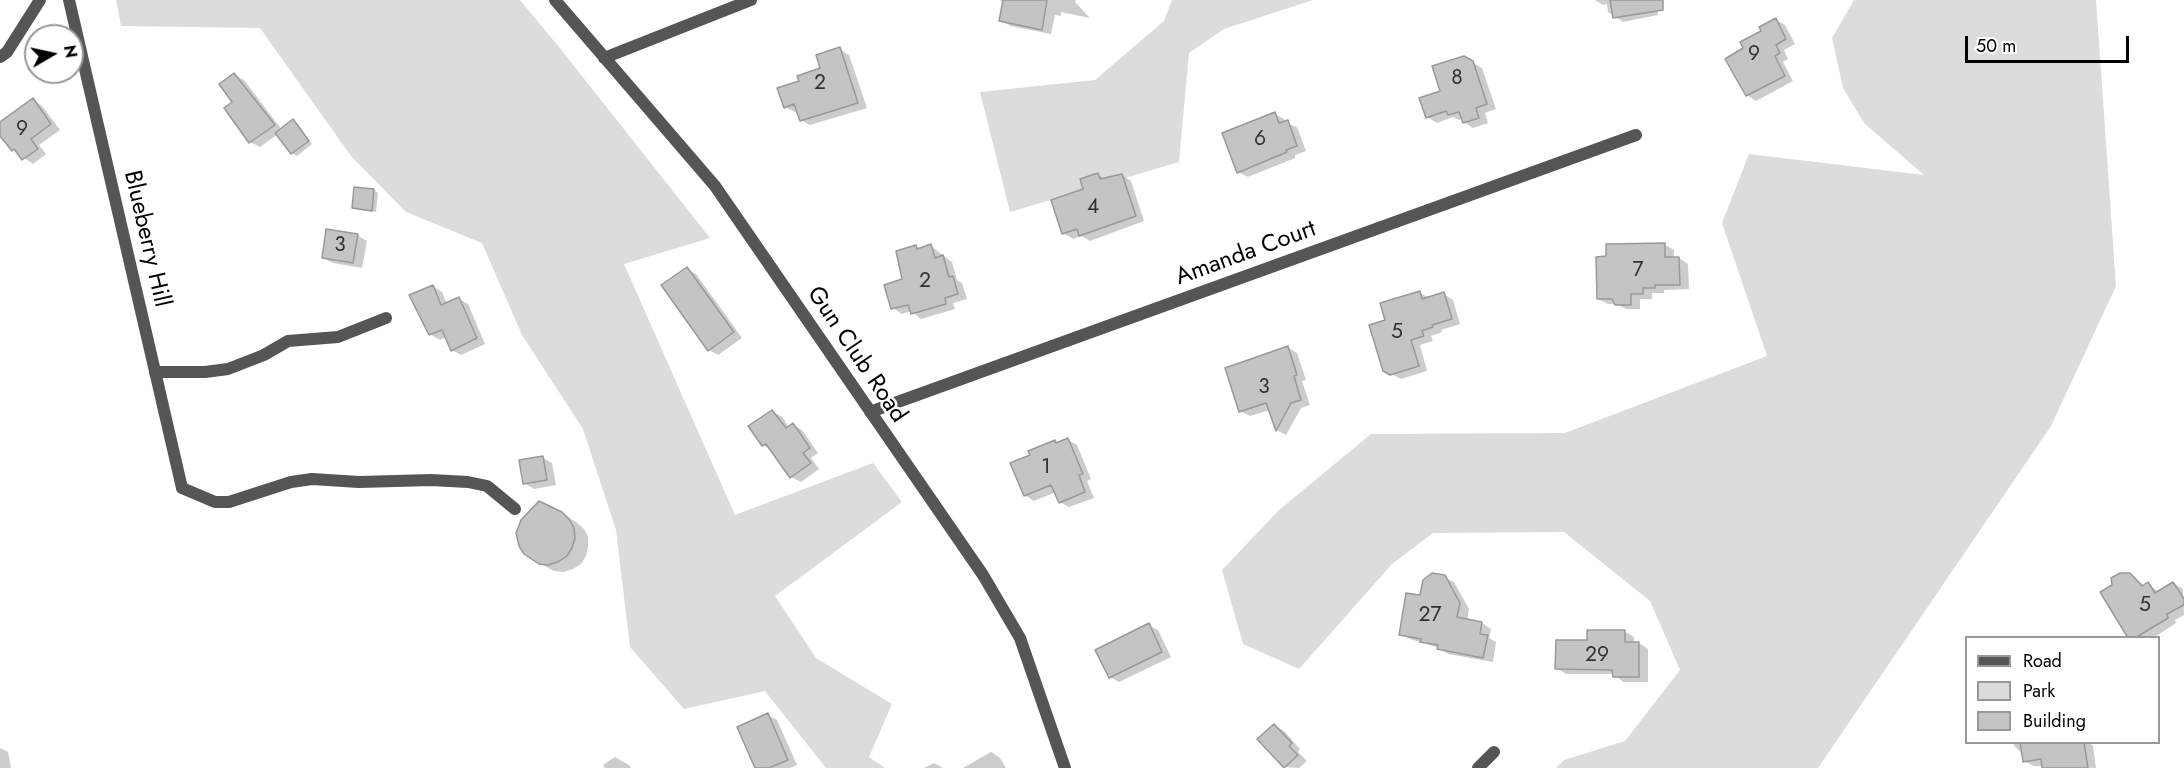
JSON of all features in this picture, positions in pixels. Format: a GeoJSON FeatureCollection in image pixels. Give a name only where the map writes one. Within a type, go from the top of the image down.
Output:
{"type":"FeatureCollection","features":[{"type":"Feature","properties":{"kind":"street"},"geometry":{"type":"LineString","coordinates":[[0,57],[7,52],[40,0]]}},
{"type":"Feature","properties":{"kind":"street","name":"Blueberry Hill"},"geometry":{"type":"LineString","coordinates":[[69,0],[182,488],[215,502],[229,502],[291,482],[312,479],[359,482],[431,480],[468,482],[487,486],[514,509]]}},
{"type":"Feature","properties":{"kind":"street","name":"Gun Club Road"},"geometry":{"type":"LineString","coordinates":[[555,0],[715,186],[983,575],[1020,638],[1065,768]]}},
{"type":"Feature","properties":{"kind":"street"},"geometry":{"type":"LineString","coordinates":[[604,58],[751,0]]}},
{"type":"Feature","properties":{"kind":"street","name":"Amanda Court"},"geometry":{"type":"LineString","coordinates":[[870,412],[1636,135]]}},
{"type":"Feature","properties":{"kind":"street"},"geometry":{"type":"LineString","coordinates":[[155,372],[205,372],[228,369],[264,356],[288,341],[338,337],[386,318]]}},
{"type":"Feature","properties":{"kind":"street"},"geometry":{"type":"LineString","coordinates":[[1478,768],[1494,752]]}},
{"type":"Feature","properties":{"kind":"green space"},"geometry":{"type":"Polygon","coordinates":[[[116,0],[520,0],[710,238],[624,264],[735,515],[873,463],[902,502],[775,596],[816,658],[892,704],[869,757],[885,768],[826,768],[765,691],[684,709],[630,647],[616,530],[583,429],[522,335],[482,243],[406,212],[351,156],[260,28],[121,26],[116,0]]]}},
{"type":"Feature","properties":{"kind":"green space"},"geometry":{"type":"Polygon","coordinates":[[[1172,0],[1313,0],[1224,29],[1189,53],[1179,162],[1010,212],[980,92],[1095,80],[1164,21],[1172,0]]]}},
{"type":"Feature","properties":{"kind":"green space"},"geometry":{"type":"Polygon","coordinates":[[[1854,0],[2096,0],[2116,286],[2051,426],[1818,768],[1556,768],[1564,760],[1625,741],[1680,670],[1650,601],[1564,532],[1433,533],[1392,564],[1299,669],[1243,644],[1222,570],[1279,510],[1371,434],[1565,433],[1767,356],[1722,223],[1749,154],[1924,175],[1864,123],[1843,88],[1832,38],[1854,0]]]}},
{"type":"Feature","properties":{"kind":"building"},"geometry":{"type":"Polygon","coordinates":[[[1003,0],[1047,0],[1042,30],[999,21],[1003,0]]]}},
{"type":"Feature","properties":{"kind":"building"},"geometry":{"type":"Polygon","coordinates":[[[1610,0],[1663,0],[1663,10],[1613,18],[1610,0]]]}},
{"type":"Feature","properties":{"kind":"building"},"geometry":{"type":"Polygon","coordinates":[[[1776,18],[1786,39],[1776,45],[1780,53],[1775,56],[1785,76],[1746,96],[1725,59],[1743,48],[1740,42],[1761,31],[1759,27],[1776,18]]]}},
{"type":"Feature","properties":{"kind":"building"},"geometry":{"type":"Polygon","coordinates":[[[840,47],[858,103],[800,121],[794,104],[784,108],[777,88],[799,81],[797,76],[820,68],[816,55],[840,47]]]}},
{"type":"Feature","properties":{"kind":"building"},"geometry":{"type":"Polygon","coordinates":[[[1464,56],[1473,61],[1487,104],[1476,108],[1479,118],[1463,123],[1459,112],[1448,115],[1446,111],[1426,118],[1419,98],[1440,91],[1432,66],[1464,56]]]}},
{"type":"Feature","properties":{"kind":"building"},"geometry":{"type":"Polygon","coordinates":[[[234,73],[275,125],[249,143],[224,108],[232,102],[219,84],[234,73]]]}},
{"type":"Feature","properties":{"kind":"building"},"geometry":{"type":"Polygon","coordinates":[[[33,98],[51,124],[31,139],[38,149],[22,160],[0,136],[0,122],[33,98]]]}},
{"type":"Feature","properties":{"kind":"building"},"geometry":{"type":"Polygon","coordinates":[[[1275,112],[1279,123],[1288,120],[1297,146],[1237,173],[1222,133],[1275,112]]]}},
{"type":"Feature","properties":{"kind":"building"},"geometry":{"type":"Polygon","coordinates":[[[293,119],[309,141],[291,154],[275,133],[293,119]]]}},
{"type":"Feature","properties":{"kind":"building"},"geometry":{"type":"Polygon","coordinates":[[[1098,173],[1100,179],[1122,174],[1136,216],[1079,236],[1077,229],[1062,234],[1051,200],[1083,189],[1080,179],[1098,173]]]}},
{"type":"Feature","properties":{"kind":"building"},"geometry":{"type":"Polygon","coordinates":[[[354,187],[374,189],[372,211],[352,208],[354,187]]]}},
{"type":"Feature","properties":{"kind":"building"},"geometry":{"type":"Polygon","coordinates":[[[326,229],[358,234],[353,263],[322,258],[326,229]]]}},
{"type":"Feature","properties":{"kind":"building"},"geometry":{"type":"Polygon","coordinates":[[[1665,243],[1665,257],[1679,257],[1680,285],[1655,285],[1655,288],[1643,288],[1643,294],[1631,294],[1631,305],[1615,305],[1612,299],[1597,299],[1596,257],[1606,256],[1606,244],[1665,243]]]}},
{"type":"Feature","properties":{"kind":"building"},"geometry":{"type":"Polygon","coordinates":[[[931,244],[935,258],[943,255],[949,277],[953,276],[958,294],[945,298],[946,304],[911,314],[908,305],[891,309],[884,285],[902,279],[896,251],[916,245],[917,249],[931,244]]]}},
{"type":"Feature","properties":{"kind":"building"},"geometry":{"type":"Polygon","coordinates":[[[687,267],[734,332],[708,351],[661,285],[687,267]]]}},
{"type":"Feature","properties":{"kind":"building"},"geometry":{"type":"Polygon","coordinates":[[[433,285],[441,305],[459,297],[477,338],[451,351],[442,330],[429,335],[409,295],[433,285]]]}},
{"type":"Feature","properties":{"kind":"building"},"geometry":{"type":"Polygon","coordinates":[[[1420,291],[1422,299],[1444,292],[1452,319],[1432,325],[1433,327],[1422,331],[1424,336],[1411,340],[1419,366],[1390,375],[1383,371],[1369,325],[1385,320],[1380,303],[1420,291]]]}},
{"type":"Feature","properties":{"kind":"building"},"geometry":{"type":"Polygon","coordinates":[[[1288,346],[1297,375],[1294,376],[1301,400],[1291,403],[1276,431],[1266,403],[1239,412],[1225,368],[1288,346]]]}},
{"type":"Feature","properties":{"kind":"building"},"geometry":{"type":"Polygon","coordinates":[[[772,410],[786,428],[793,423],[810,448],[803,453],[811,463],[790,478],[766,444],[762,446],[748,426],[772,410]]]}},
{"type":"Feature","properties":{"kind":"building"},"geometry":{"type":"Polygon","coordinates":[[[1068,438],[1083,474],[1079,475],[1085,492],[1059,503],[1051,485],[1024,496],[1010,463],[1030,455],[1028,451],[1055,440],[1056,443],[1068,438]]]}},
{"type":"Feature","properties":{"kind":"building"},"geometry":{"type":"Polygon","coordinates":[[[543,456],[547,480],[523,484],[519,460],[543,456]]]}},
{"type":"Feature","properties":{"kind":"building"},"geometry":{"type":"Polygon","coordinates":[[[539,501],[562,512],[574,528],[575,538],[567,556],[548,565],[539,564],[524,554],[519,546],[516,533],[521,520],[539,501]]]}},
{"type":"Feature","properties":{"kind":"building"},"geometry":{"type":"Polygon","coordinates":[[[1432,573],[1445,575],[1460,603],[1457,617],[1482,622],[1480,634],[1488,635],[1483,658],[1437,649],[1438,645],[1399,635],[1406,593],[1420,595],[1423,580],[1432,573]]]}},
{"type":"Feature","properties":{"kind":"building"},"geometry":{"type":"Polygon","coordinates":[[[2120,573],[2130,573],[2142,586],[2148,582],[2155,593],[2173,582],[2184,599],[2184,605],[2167,614],[2168,618],[2138,636],[2127,636],[2100,592],[2112,585],[2111,578],[2120,573]]]}},
{"type":"Feature","properties":{"kind":"building"},"geometry":{"type":"Polygon","coordinates":[[[1149,623],[1162,652],[1109,678],[1095,650],[1149,623]]]}},
{"type":"Feature","properties":{"kind":"building"},"geometry":{"type":"Polygon","coordinates":[[[1587,630],[1625,630],[1625,642],[1639,642],[1639,677],[1613,677],[1612,670],[1555,669],[1556,640],[1587,640],[1587,630]]]}},
{"type":"Feature","properties":{"kind":"building"},"geometry":{"type":"Polygon","coordinates":[[[768,713],[788,760],[769,768],[755,768],[737,727],[768,713]]]}},
{"type":"Feature","properties":{"kind":"building"},"geometry":{"type":"Polygon","coordinates":[[[1274,724],[1292,743],[1289,746],[1298,755],[1284,768],[1257,739],[1274,724]]]}},
{"type":"Feature","properties":{"kind":"building"},"geometry":{"type":"Polygon","coordinates":[[[2020,744],[2084,744],[2088,768],[2042,768],[2041,759],[2023,762],[2020,744]]]}}]}
